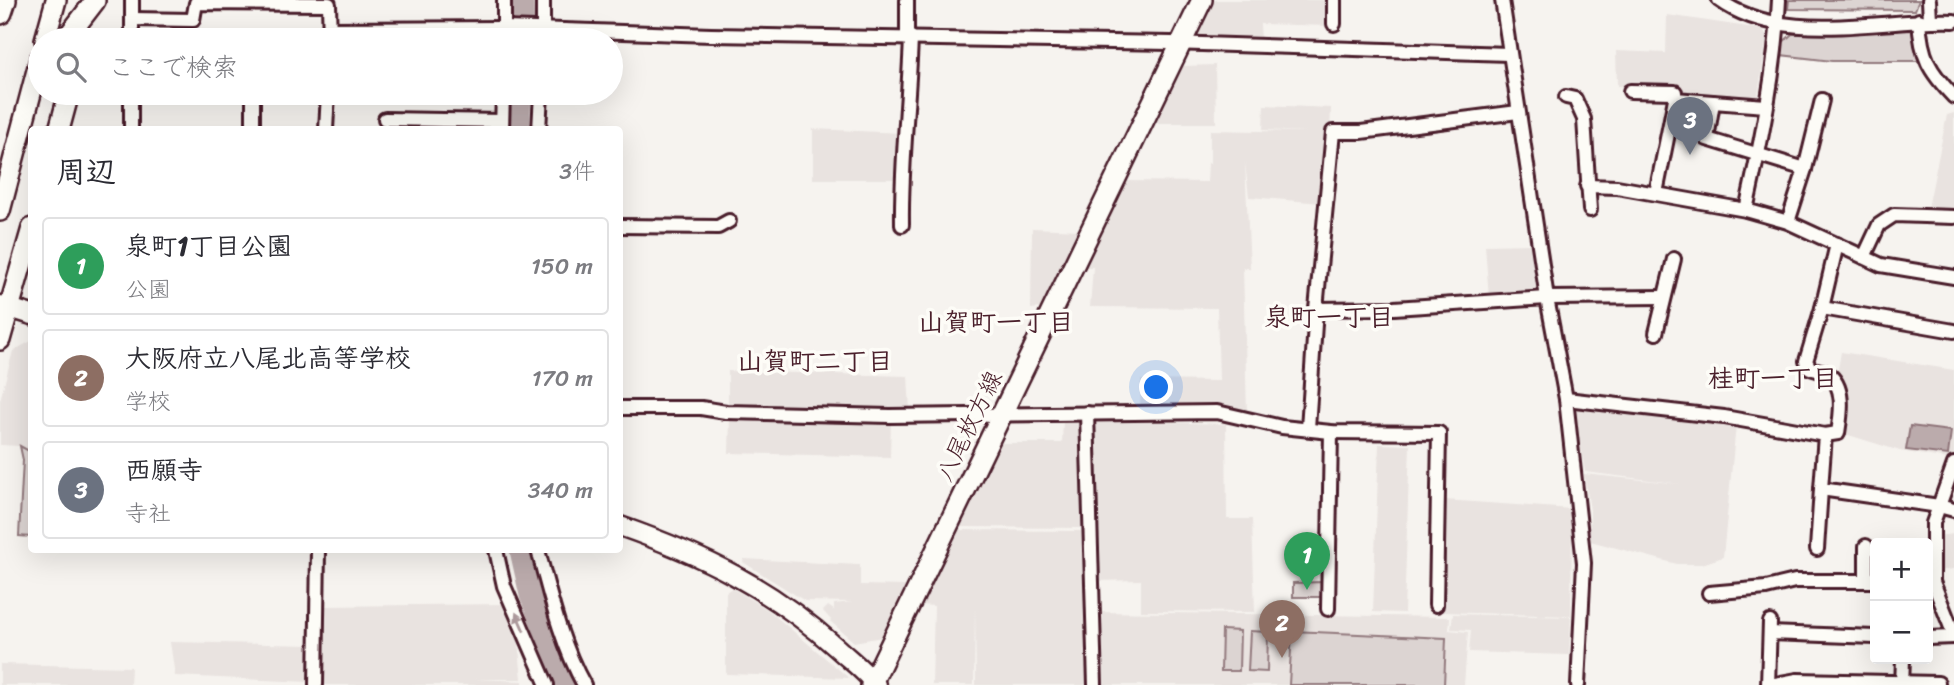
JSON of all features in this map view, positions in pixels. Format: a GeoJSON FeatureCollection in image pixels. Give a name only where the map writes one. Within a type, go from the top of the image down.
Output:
{"type":"FeatureCollection","features":[{"type":"Feature","properties":{"kind":"highway"},"geometry":{"type":"LineString","coordinates":[[0,12],[4,0]]}},
{"type":"Feature","properties":{"kind":"main road"},"geometry":{"type":"LineString","coordinates":[[48,28],[56,0]]}},
{"type":"Feature","properties":{"kind":"main road","name":"八尾枚方線"},"geometry":{"type":"LineString","coordinates":[[873,684],[1202,0]]}},
{"type":"Feature","properties":{"kind":"main road"},"geometry":{"type":"LineString","coordinates":[[74,28],[95,1]]}},
{"type":"Feature","properties":{"kind":"main road"},"geometry":{"type":"LineString","coordinates":[[87,28],[95,1]]}},
{"type":"Feature","properties":{"kind":"main road"},"geometry":{"type":"LineString","coordinates":[[0,211],[28,103]]}},
{"type":"Feature","properties":{"kind":"main road"},"geometry":{"type":"LineString","coordinates":[[25,114],[29,105]]}},
{"type":"Feature","properties":{"kind":"main road"},"geometry":{"type":"LineString","coordinates":[[60,126],[66,105]]}},
{"type":"Feature","properties":{"kind":"main road"},"geometry":{"type":"LineString","coordinates":[[0,340],[5,306],[28,240]]}},
{"type":"Feature","properties":{"kind":"main road"},"geometry":{"type":"LineString","coordinates":[[5,306],[28,314]]}},
{"type":"Feature","properties":{"kind":"main road"},"geometry":{"type":"LineString","coordinates":[[623,527],[713,562],[759,587],[813,627],[873,684]]}},
{"type":"Feature","properties":{"kind":"street"},"geometry":{"type":"LineString","coordinates":[[132,0],[132,28]]}},
{"type":"Feature","properties":{"kind":"street"},"geometry":{"type":"LineString","coordinates":[[504,0],[504,28]]}},
{"type":"Feature","properties":{"kind":"street"},"geometry":{"type":"LineString","coordinates":[[543,0],[543,28]]}},
{"type":"Feature","properties":{"kind":"street"},"geometry":{"type":"LineString","coordinates":[[902,225],[902,177],[908,105],[909,37],[906,0]]}},
{"type":"Feature","properties":{"kind":"street"},"geometry":{"type":"LineString","coordinates":[[1334,0],[1334,24]]}},
{"type":"Feature","properties":{"kind":"street"},"geometry":{"type":"LineString","coordinates":[[1502,0],[1547,298],[1566,399],[1584,563],[1578,685]]}},
{"type":"Feature","properties":{"kind":"street"},"geometry":{"type":"LineString","coordinates":[[1719,0],[1744,13],[1778,24],[1847,26],[1925,20],[1954,22]]}},
{"type":"Feature","properties":{"kind":"street"},"geometry":{"type":"LineString","coordinates":[[1746,210],[1766,106],[1779,0]]}},
{"type":"Feature","properties":{"kind":"street"},"geometry":{"type":"LineString","coordinates":[[1930,0],[1920,41],[1928,66],[1954,97]]}},
{"type":"Feature","properties":{"kind":"street"},"geometry":{"type":"LineString","coordinates":[[132,19],[194,20],[196,3],[329,5],[330,28]]}},
{"type":"Feature","properties":{"kind":"street"},"geometry":{"type":"LineString","coordinates":[[623,34],[909,37],[1509,54]]}},
{"type":"Feature","properties":{"kind":"street"},"geometry":{"type":"LineString","coordinates":[[1630,91],[1675,92],[1656,193]]}},
{"type":"Feature","properties":{"kind":"street"},"geometry":{"type":"LineString","coordinates":[[1566,97],[1575,99],[1584,119],[1590,210]]}},
{"type":"Feature","properties":{"kind":"street"},"geometry":{"type":"LineString","coordinates":[[1675,99],[1766,106]]}},
{"type":"Feature","properties":{"kind":"street"},"geometry":{"type":"LineString","coordinates":[[1788,222],[1805,169],[1822,100]]}},
{"type":"Feature","properties":{"kind":"street"},"geometry":{"type":"LineString","coordinates":[[1713,102],[1707,139],[1805,169]]}},
{"type":"Feature","properties":{"kind":"street"},"geometry":{"type":"LineString","coordinates":[[131,105],[131,126]]}},
{"type":"Feature","properties":{"kind":"street"},"geometry":{"type":"LineString","coordinates":[[253,105],[253,126]]}},
{"type":"Feature","properties":{"kind":"street"},"geometry":{"type":"LineString","coordinates":[[326,126],[327,105]]}},
{"type":"Feature","properties":{"kind":"street"},"geometry":{"type":"LineString","coordinates":[[384,119],[502,125],[503,105]]}},
{"type":"Feature","properties":{"kind":"street"},"geometry":{"type":"LineString","coordinates":[[539,126],[540,105]]}},
{"type":"Feature","properties":{"kind":"street"},"geometry":{"type":"LineString","coordinates":[[1308,428],[1333,132],[1361,132],[1518,112]]}},
{"type":"Feature","properties":{"kind":"street"},"geometry":{"type":"LineString","coordinates":[[1587,186],[1617,187],[1746,210],[1788,222],[1881,265],[1954,277]]}},
{"type":"Feature","properties":{"kind":"street"},"geometry":{"type":"LineString","coordinates":[[1864,257],[1879,225],[1894,215],[1954,217]]}},
{"type":"Feature","properties":{"kind":"street"},"geometry":{"type":"LineString","coordinates":[[623,226],[718,227],[729,221]]}},
{"type":"Feature","properties":{"kind":"street"},"geometry":{"type":"LineString","coordinates":[[1566,399],[1724,417],[1825,435],[1838,433],[1840,392],[1828,374],[1810,368],[1806,361],[1837,244]]}},
{"type":"Feature","properties":{"kind":"street"},"geometry":{"type":"LineString","coordinates":[[1656,333],[1674,259]]}},
{"type":"Feature","properties":{"kind":"street"},"geometry":{"type":"LineString","coordinates":[[1316,309],[1394,309],[1547,298],[1664,297]]}},
{"type":"Feature","properties":{"kind":"street"},"geometry":{"type":"LineString","coordinates":[[1822,308],[1954,331]]}},
{"type":"Feature","properties":{"kind":"street"},"geometry":{"type":"LineString","coordinates":[[623,408],[701,408],[726,412],[890,416],[1217,412],[1282,427],[1331,432],[1439,433],[1436,605]]}},
{"type":"Feature","properties":{"kind":"street"},"geometry":{"type":"LineString","coordinates":[[1087,413],[1095,685]]}},
{"type":"Feature","properties":{"kind":"street"},"geometry":{"type":"LineString","coordinates":[[1328,609],[1331,432]]}},
{"type":"Feature","properties":{"kind":"street"},"geometry":{"type":"LineString","coordinates":[[1816,549],[1825,435]]}},
{"type":"Feature","properties":{"kind":"street"},"geometry":{"type":"LineString","coordinates":[[1932,538],[1933,523],[1954,464]]}},
{"type":"Feature","properties":{"kind":"street"},"geometry":{"type":"LineString","coordinates":[[1821,489],[1954,510]]}},
{"type":"Feature","properties":{"kind":"street"},"geometry":{"type":"LineString","coordinates":[[1866,546],[1870,574]]}},
{"type":"Feature","properties":{"kind":"street"},"geometry":{"type":"LineString","coordinates":[[316,685],[318,553]]}},
{"type":"Feature","properties":{"kind":"street"},"geometry":{"type":"LineString","coordinates":[[497,553],[504,586],[547,685]]}},
{"type":"Feature","properties":{"kind":"street"},"geometry":{"type":"LineString","coordinates":[[539,553],[564,638],[584,685]]}},
{"type":"Feature","properties":{"kind":"street"},"geometry":{"type":"LineString","coordinates":[[1709,593],[1766,588],[1795,581],[1870,581]]}},
{"type":"Feature","properties":{"kind":"street"},"geometry":{"type":"LineString","coordinates":[[1933,589],[1954,636],[1933,638]]}},
{"type":"Feature","properties":{"kind":"street"},"geometry":{"type":"LineString","coordinates":[[1870,638],[1770,628],[1769,685],[1797,680],[1938,683]]}},
{"type":"Feature","properties":{"kind":"street"},"geometry":{"type":"LineString","coordinates":[[1902,683],[1903,664]]}},
{"type":"Feature","properties":{"kind":"shaded area"},"geometry":{"type":"Polygon","coordinates":[[[1215,0],[1331,0],[1331,26],[1260,24],[1261,41],[1198,40],[1197,35],[1215,0]]]}},
{"type":"Feature","properties":{"kind":"shaded area"},"geometry":{"type":"Polygon","coordinates":[[[1789,0],[1919,0],[1915,10],[1788,9],[1789,0]]]}},
{"type":"Feature","properties":{"kind":"shaded area"},"geometry":{"type":"Polygon","coordinates":[[[1667,15],[1762,29],[1767,37],[1757,102],[1681,95],[1679,90],[1617,86],[1616,51],[1666,53],[1667,15]]]}},
{"type":"Feature","properties":{"kind":"shaded area"},"geometry":{"type":"Polygon","coordinates":[[[1916,30],[1919,61],[1832,61],[1781,55],[1781,44],[1792,34],[1916,30]]]}},
{"type":"Feature","properties":{"kind":"shaded area"},"geometry":{"type":"Polygon","coordinates":[[[1215,65],[1216,123],[1153,123],[1183,66],[1215,65]]]}},
{"type":"Feature","properties":{"kind":"shaded area"},"geometry":{"type":"Polygon","coordinates":[[[1264,105],[1331,108],[1330,132],[1322,203],[1249,197],[1245,163],[1250,268],[1243,268],[1247,413],[1140,407],[1141,380],[1219,381],[1217,308],[1090,307],[1093,267],[1084,267],[1126,181],[1207,182],[1210,130],[1307,132],[1263,130],[1264,105]]]}},
{"type":"Feature","properties":{"kind":"shaded area"},"geometry":{"type":"Polygon","coordinates":[[[1954,113],[1954,210],[1928,208],[1947,115],[1954,113]]]}},
{"type":"Feature","properties":{"kind":"shaded area"},"geometry":{"type":"Polygon","coordinates":[[[813,129],[902,133],[898,179],[813,179],[813,129]]]}},
{"type":"Feature","properties":{"kind":"shaded area"},"geometry":{"type":"Polygon","coordinates":[[[1032,228],[1080,230],[1042,308],[1031,309],[1032,228]]]}},
{"type":"Feature","properties":{"kind":"shaded area"},"geometry":{"type":"Polygon","coordinates":[[[1534,244],[1541,290],[1538,294],[1489,298],[1485,245],[1534,244]]]}},
{"type":"Feature","properties":{"kind":"shaded area"},"geometry":{"type":"Polygon","coordinates":[[[28,343],[28,450],[20,446],[0,445],[0,400],[13,351],[28,343]]]}},
{"type":"Feature","properties":{"kind":"shaded area"},"geometry":{"type":"Polygon","coordinates":[[[1841,352],[1954,370],[1954,460],[1900,451],[1842,433],[1847,413],[1846,389],[1837,375],[1841,352]]]}},
{"type":"Feature","properties":{"kind":"shaded area"},"geometry":{"type":"Polygon","coordinates":[[[728,371],[908,376],[910,410],[728,407],[728,371]]]}},
{"type":"Feature","properties":{"kind":"shaded area"},"geometry":{"type":"Polygon","coordinates":[[[1573,405],[1736,425],[1723,557],[1702,564],[1677,564],[1590,541],[1590,510],[1584,474],[1681,484],[1585,472],[1573,405]]]}},
{"type":"Feature","properties":{"kind":"shaded area"},"geometry":{"type":"Polygon","coordinates":[[[730,416],[891,420],[890,457],[729,453],[730,416]]]}},
{"type":"Feature","properties":{"kind":"shaded area"},"geometry":{"type":"Polygon","coordinates":[[[1085,418],[1087,528],[958,527],[999,443],[1062,443],[1063,419],[1085,418]]]}},
{"type":"Feature","properties":{"kind":"shaded area"},"geometry":{"type":"Polygon","coordinates":[[[1092,420],[1226,424],[1227,519],[1252,519],[1255,612],[1141,611],[1141,580],[1093,581],[1092,420]]]}},
{"type":"Feature","properties":{"kind":"shaded area"},"geometry":{"type":"Polygon","coordinates":[[[1910,426],[1951,431],[1948,455],[1906,450],[1910,426]]]}},
{"type":"Feature","properties":{"kind":"shaded area"},"geometry":{"type":"Polygon","coordinates":[[[1379,444],[1410,445],[1404,613],[1373,612],[1379,444]]]}},
{"type":"Feature","properties":{"kind":"shaded area"},"geometry":{"type":"Polygon","coordinates":[[[20,446],[28,450],[28,537],[19,536],[23,460],[20,446]]]}},
{"type":"Feature","properties":{"kind":"shaded area"},"geometry":{"type":"Polygon","coordinates":[[[1445,500],[1572,509],[1571,616],[1441,612],[1445,500]]]}},
{"type":"Feature","properties":{"kind":"shaded area"},"geometry":{"type":"Polygon","coordinates":[[[957,530],[1087,531],[1092,685],[976,685],[975,607],[974,685],[932,685],[934,606],[920,605],[957,530]]]}},
{"type":"Feature","properties":{"kind":"shaded area"},"geometry":{"type":"Polygon","coordinates":[[[1954,534],[1954,569],[1938,571],[1937,536],[1954,534]]]}},
{"type":"Feature","properties":{"kind":"shaded area"},"geometry":{"type":"Polygon","coordinates":[[[744,559],[860,565],[860,585],[907,586],[882,637],[854,642],[830,621],[823,611],[828,606],[834,610],[834,604],[852,602],[805,601],[743,562],[744,559]]]}},
{"type":"Feature","properties":{"kind":"shaded area"},"geometry":{"type":"Polygon","coordinates":[[[1321,582],[1322,597],[1293,597],[1293,583],[1321,582]]]}},
{"type":"Feature","properties":{"kind":"shaded area"},"geometry":{"type":"Polygon","coordinates":[[[732,588],[768,610],[849,678],[726,674],[726,592],[732,588]]]}},
{"type":"Feature","properties":{"kind":"shaded area"},"geometry":{"type":"Polygon","coordinates":[[[509,604],[518,638],[522,679],[476,679],[523,681],[523,685],[322,685],[323,606],[509,604]]]}},
{"type":"Feature","properties":{"kind":"shaded area"},"geometry":{"type":"Polygon","coordinates":[[[1095,612],[1450,617],[1449,630],[1468,632],[1464,685],[1098,685],[1095,612]]]}},
{"type":"Feature","properties":{"kind":"shaded area"},"geometry":{"type":"Polygon","coordinates":[[[1453,614],[1571,617],[1569,655],[1469,652],[1471,630],[1451,629],[1453,614]]]}},
{"type":"Feature","properties":{"kind":"shaded area"},"geometry":{"type":"Polygon","coordinates":[[[1222,630],[1240,631],[1239,671],[1221,671],[1222,630]]]}},
{"type":"Feature","properties":{"kind":"shaded area"},"geometry":{"type":"Polygon","coordinates":[[[1250,631],[1268,632],[1267,672],[1248,671],[1250,631]]]}},
{"type":"Feature","properties":{"kind":"shaded area"},"geometry":{"type":"Polygon","coordinates":[[[1292,631],[1446,638],[1444,685],[1289,685],[1292,631]]]}},
{"type":"Feature","properties":{"kind":"shaded area"},"geometry":{"type":"Polygon","coordinates":[[[170,642],[311,645],[310,682],[175,676],[170,642]]]}},
{"type":"Feature","properties":{"kind":"shaded area"},"geometry":{"type":"Polygon","coordinates":[[[0,664],[131,667],[130,685],[0,685],[0,664]]]}},
{"type":"Feature","properties":{"kind":"waterway"},"geometry":{"type":"LineString","coordinates":[[523,0],[524,28]]}},
{"type":"Feature","properties":{"kind":"waterway"},"geometry":{"type":"LineString","coordinates":[[519,126],[520,105]]}},
{"type":"Feature","properties":{"kind":"waterway"},"geometry":{"type":"LineString","coordinates":[[521,553],[530,595],[566,685]]}},
{"type":"Feature","properties":{"kind":"place","name":"西願寺"},"geometry":{"type":"Point","coordinates":[1690,155]}},
{"type":"Feature","properties":{"kind":"place","name":"泉町1丁目公園"},"geometry":{"type":"Point","coordinates":[1307,590]}},
{"type":"Feature","properties":{"kind":"place","name":"大阪府立八尾北高等学校"},"geometry":{"type":"Point","coordinates":[1282,658]}},
{"type":"Feature","properties":{"kind":"district","name":"泉町一丁目"},"geometry":{"type":"Point","coordinates":[1329,317]}},
{"type":"Feature","properties":{"kind":"district","name":"山賀町一丁目"},"geometry":{"type":"Point","coordinates":[996,322]}},
{"type":"Feature","properties":{"kind":"district","name":"山賀町二丁目"},"geometry":{"type":"Point","coordinates":[815,361]}},
{"type":"Feature","properties":{"kind":"district","name":"桂町一丁目"},"geometry":{"type":"Point","coordinates":[1773,378]}}]}
